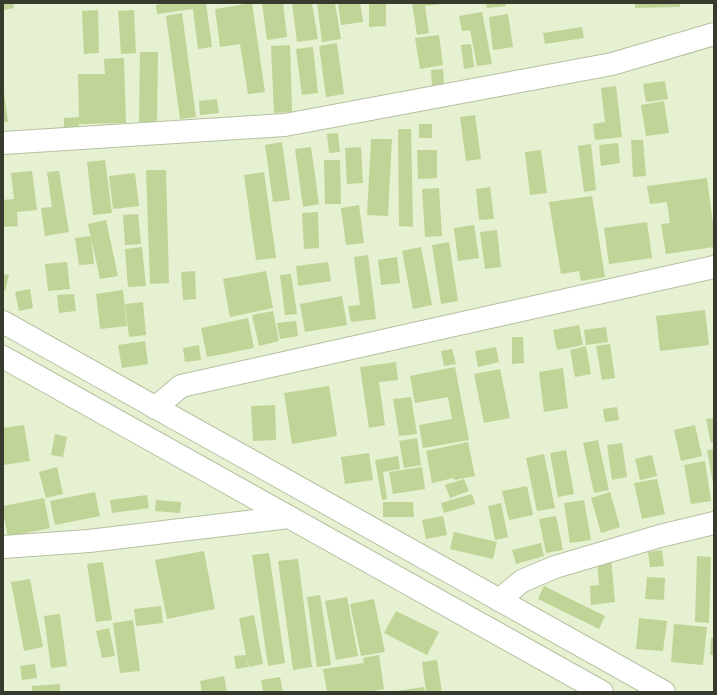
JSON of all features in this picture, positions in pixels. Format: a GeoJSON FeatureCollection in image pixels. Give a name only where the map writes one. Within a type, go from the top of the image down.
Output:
{"type":"FeatureCollection","features":[{"type":"Feature","properties":{"kind":"street"},"geometry":{"type":"LineString","coordinates":[[3,143],[285,125],[612,64],[714,34]]}},
{"type":"Feature","properties":{"kind":"street"},"geometry":{"type":"LineString","coordinates":[[155,408],[181,386],[714,267]]}},
{"type":"Feature","properties":{"kind":"street"},"geometry":{"type":"LineString","coordinates":[[3,322],[664,692]]}},
{"type":"Feature","properties":{"kind":"street"},"geometry":{"type":"LineString","coordinates":[[3,357],[602,692]]}},
{"type":"Feature","properties":{"kind":"street"},"geometry":{"type":"LineString","coordinates":[[3,548],[89,541],[289,517]]}},
{"type":"Feature","properties":{"kind":"street"},"geometry":{"type":"LineString","coordinates":[[499,600],[522,581],[555,567],[660,536],[714,523]]}},
{"type":"Feature","properties":{"kind":"building"},"geometry":{"type":"Polygon","coordinates":[[[3,3],[13,3],[14,8],[3,10],[3,3]]]}},
{"type":"Feature","properties":{"kind":"building"},"geometry":{"type":"Polygon","coordinates":[[[167,3],[206,3],[212,47],[198,49],[193,9],[157,14],[156,5],[167,3]]]}},
{"type":"Feature","properties":{"kind":"building"},"geometry":{"type":"Polygon","coordinates":[[[252,3],[265,92],[248,94],[240,44],[220,47],[215,9],[252,3]]]}},
{"type":"Feature","properties":{"kind":"building"},"geometry":{"type":"Polygon","coordinates":[[[262,3],[283,3],[287,37],[267,40],[262,3]]]}},
{"type":"Feature","properties":{"kind":"building"},"geometry":{"type":"Polygon","coordinates":[[[292,3],[312,3],[318,39],[297,42],[292,3]]]}},
{"type":"Feature","properties":{"kind":"building"},"geometry":{"type":"Polygon","coordinates":[[[317,3],[335,3],[341,39],[322,42],[317,3]]]}},
{"type":"Feature","properties":{"kind":"building"},"geometry":{"type":"Polygon","coordinates":[[[338,3],[360,3],[363,22],[341,25],[338,3]]]}},
{"type":"Feature","properties":{"kind":"building"},"geometry":{"type":"Polygon","coordinates":[[[369,3],[386,3],[386,26],[369,27],[369,3]]]}},
{"type":"Feature","properties":{"kind":"building"},"geometry":{"type":"Polygon","coordinates":[[[412,3],[442,3],[425,6],[429,33],[417,35],[412,3]]]}},
{"type":"Feature","properties":{"kind":"building"},"geometry":{"type":"Polygon","coordinates":[[[486,3],[505,3],[506,6],[487,8],[486,3]]]}},
{"type":"Feature","properties":{"kind":"building"},"geometry":{"type":"Polygon","coordinates":[[[635,3],[680,3],[680,7],[635,8],[635,3]]]}},
{"type":"Feature","properties":{"kind":"building"},"geometry":{"type":"Polygon","coordinates":[[[98,10],[99,53],[84,54],[82,11],[98,10]]]}},
{"type":"Feature","properties":{"kind":"building"},"geometry":{"type":"Polygon","coordinates":[[[134,10],[136,53],[121,54],[118,11],[134,10]]]}},
{"type":"Feature","properties":{"kind":"building"},"geometry":{"type":"Polygon","coordinates":[[[482,12],[492,64],[477,66],[470,30],[462,31],[459,16],[482,12]]]}},
{"type":"Feature","properties":{"kind":"building"},"geometry":{"type":"Polygon","coordinates":[[[182,13],[196,117],[180,119],[166,16],[182,13]]]}},
{"type":"Feature","properties":{"kind":"building"},"geometry":{"type":"Polygon","coordinates":[[[508,14],[513,47],[493,50],[489,17],[508,14]]]}},
{"type":"Feature","properties":{"kind":"building"},"geometry":{"type":"Polygon","coordinates":[[[582,27],[584,38],[545,44],[543,33],[582,27]]]}},
{"type":"Feature","properties":{"kind":"building"},"geometry":{"type":"Polygon","coordinates":[[[439,35],[443,65],[420,69],[415,38],[439,35]]]}},
{"type":"Feature","properties":{"kind":"building"},"geometry":{"type":"Polygon","coordinates":[[[337,43],[344,94],[326,97],[319,46],[337,43]]]}},
{"type":"Feature","properties":{"kind":"building"},"geometry":{"type":"Polygon","coordinates":[[[471,44],[474,67],[464,69],[461,45],[471,44]]]}},
{"type":"Feature","properties":{"kind":"building"},"geometry":{"type":"Polygon","coordinates":[[[290,45],[292,112],[274,113],[271,46],[290,45]]]}},
{"type":"Feature","properties":{"kind":"building"},"geometry":{"type":"Polygon","coordinates":[[[313,47],[318,93],[302,95],[296,49],[313,47]]]}},
{"type":"Feature","properties":{"kind":"building"},"geometry":{"type":"Polygon","coordinates":[[[140,52],[158,52],[157,123],[139,122],[140,52]]]}},
{"type":"Feature","properties":{"kind":"building"},"geometry":{"type":"Polygon","coordinates":[[[124,58],[126,123],[79,124],[79,134],[64,135],[64,118],[79,117],[78,74],[105,74],[104,59],[124,58]]]}},
{"type":"Feature","properties":{"kind":"building"},"geometry":{"type":"Polygon","coordinates":[[[443,69],[444,85],[432,86],[431,70],[443,69]]]}},
{"type":"Feature","properties":{"kind":"building"},"geometry":{"type":"Polygon","coordinates":[[[665,81],[668,99],[646,102],[643,84],[665,81]]]}},
{"type":"Feature","properties":{"kind":"building"},"geometry":{"type":"Polygon","coordinates":[[[616,86],[622,137],[595,140],[593,124],[605,122],[601,88],[616,86]]]}},
{"type":"Feature","properties":{"kind":"building"},"geometry":{"type":"Polygon","coordinates":[[[4,93],[8,122],[3,122],[4,93]]]}},
{"type":"Feature","properties":{"kind":"building"},"geometry":{"type":"Polygon","coordinates":[[[217,99],[219,113],[200,115],[199,101],[217,99]]]}},
{"type":"Feature","properties":{"kind":"building"},"geometry":{"type":"Polygon","coordinates":[[[664,101],[669,133],[646,136],[641,105],[664,101]]]}},
{"type":"Feature","properties":{"kind":"building"},"geometry":{"type":"Polygon","coordinates":[[[475,115],[481,159],[466,161],[460,117],[475,115]]]}},
{"type":"Feature","properties":{"kind":"building"},"geometry":{"type":"Polygon","coordinates":[[[419,124],[432,124],[432,138],[419,138],[419,124]]]}},
{"type":"Feature","properties":{"kind":"building"},"geometry":{"type":"Polygon","coordinates":[[[398,129],[411,129],[413,227],[399,226],[398,129]]]}},
{"type":"Feature","properties":{"kind":"building"},"geometry":{"type":"Polygon","coordinates":[[[338,133],[340,152],[329,153],[327,134],[338,133]]]}},
{"type":"Feature","properties":{"kind":"building"},"geometry":{"type":"Polygon","coordinates":[[[371,139],[392,139],[388,216],[367,215],[371,139]]]}},
{"type":"Feature","properties":{"kind":"building"},"geometry":{"type":"Polygon","coordinates":[[[631,140],[643,140],[646,176],[633,177],[631,140]]]}},
{"type":"Feature","properties":{"kind":"building"},"geometry":{"type":"Polygon","coordinates":[[[282,142],[290,200],[273,202],[265,145],[282,142]]]}},
{"type":"Feature","properties":{"kind":"building"},"geometry":{"type":"Polygon","coordinates":[[[618,143],[620,163],[601,166],[599,145],[618,143]]]}},
{"type":"Feature","properties":{"kind":"building"},"geometry":{"type":"Polygon","coordinates":[[[591,144],[596,190],[584,192],[578,146],[591,144]]]}},
{"type":"Feature","properties":{"kind":"building"},"geometry":{"type":"Polygon","coordinates":[[[311,147],[319,204],[303,207],[295,149],[311,147]]]}},
{"type":"Feature","properties":{"kind":"building"},"geometry":{"type":"Polygon","coordinates":[[[361,147],[363,183],[347,184],[345,148],[361,147]]]}},
{"type":"Feature","properties":{"kind":"building"},"geometry":{"type":"Polygon","coordinates":[[[417,150],[437,150],[437,178],[418,179],[417,150]]]}},
{"type":"Feature","properties":{"kind":"building"},"geometry":{"type":"Polygon","coordinates":[[[541,150],[547,193],[530,195],[525,152],[541,150]]]}},
{"type":"Feature","properties":{"kind":"building"},"geometry":{"type":"Polygon","coordinates":[[[105,160],[112,213],[93,215],[87,162],[105,160]]]}},
{"type":"Feature","properties":{"kind":"building"},"geometry":{"type":"Polygon","coordinates":[[[324,160],[340,160],[341,204],[325,204],[324,160]]]}},
{"type":"Feature","properties":{"kind":"building"},"geometry":{"type":"Polygon","coordinates":[[[146,170],[166,170],[169,283],[150,284],[146,170]]]}},
{"type":"Feature","properties":{"kind":"building"},"geometry":{"type":"Polygon","coordinates":[[[32,171],[37,210],[17,212],[18,226],[3,227],[3,200],[14,199],[11,173],[32,171]]]}},
{"type":"Feature","properties":{"kind":"building"},"geometry":{"type":"Polygon","coordinates":[[[59,171],[69,232],[45,236],[41,208],[52,207],[47,172],[59,171]]]}},
{"type":"Feature","properties":{"kind":"building"},"geometry":{"type":"Polygon","coordinates":[[[264,172],[276,258],[256,260],[244,175],[264,172]]]}},
{"type":"Feature","properties":{"kind":"building"},"geometry":{"type":"Polygon","coordinates":[[[135,173],[139,206],[113,209],[109,176],[135,173]]]}},
{"type":"Feature","properties":{"kind":"building"},"geometry":{"type":"Polygon","coordinates":[[[707,178],[714,231],[714,247],[666,254],[661,224],[670,223],[667,202],[650,204],[647,186],[707,178]]]}},
{"type":"Feature","properties":{"kind":"building"},"geometry":{"type":"Polygon","coordinates":[[[490,187],[494,219],[479,220],[476,189],[490,187]]]}},
{"type":"Feature","properties":{"kind":"building"},"geometry":{"type":"Polygon","coordinates":[[[439,188],[442,236],[425,237],[422,189],[439,188]]]}},
{"type":"Feature","properties":{"kind":"building"},"geometry":{"type":"Polygon","coordinates":[[[592,196],[605,277],[581,281],[579,271],[561,274],[549,202],[592,196]]]}},
{"type":"Feature","properties":{"kind":"building"},"geometry":{"type":"Polygon","coordinates":[[[359,205],[364,243],[346,245],[341,208],[359,205]]]}},
{"type":"Feature","properties":{"kind":"building"},"geometry":{"type":"Polygon","coordinates":[[[318,212],[319,248],[304,249],[302,213],[318,212]]]}},
{"type":"Feature","properties":{"kind":"building"},"geometry":{"type":"Polygon","coordinates":[[[138,214],[141,244],[125,245],[123,215],[138,214]]]}},
{"type":"Feature","properties":{"kind":"building"},"geometry":{"type":"Polygon","coordinates":[[[106,220],[118,276],[100,279],[88,224],[106,220]]]}},
{"type":"Feature","properties":{"kind":"building"},"geometry":{"type":"Polygon","coordinates":[[[647,222],[652,258],[609,264],[604,228],[647,222]]]}},
{"type":"Feature","properties":{"kind":"building"},"geometry":{"type":"Polygon","coordinates":[[[474,225],[479,258],[458,261],[454,228],[474,225]]]}},
{"type":"Feature","properties":{"kind":"building"},"geometry":{"type":"Polygon","coordinates":[[[497,230],[501,267],[485,269],[480,232],[497,230]]]}},
{"type":"Feature","properties":{"kind":"building"},"geometry":{"type":"Polygon","coordinates":[[[91,236],[94,264],[79,265],[75,238],[91,236]]]}},
{"type":"Feature","properties":{"kind":"building"},"geometry":{"type":"Polygon","coordinates":[[[449,242],[458,301],[441,304],[432,245],[449,242]]]}},
{"type":"Feature","properties":{"kind":"building"},"geometry":{"type":"Polygon","coordinates":[[[142,247],[146,286],[128,287],[125,249],[142,247]]]}},
{"type":"Feature","properties":{"kind":"building"},"geometry":{"type":"Polygon","coordinates":[[[421,247],[432,305],[413,309],[402,251],[421,247]]]}},
{"type":"Feature","properties":{"kind":"building"},"geometry":{"type":"Polygon","coordinates":[[[368,255],[376,319],[351,322],[348,306],[360,305],[354,257],[368,255]]]}},
{"type":"Feature","properties":{"kind":"building"},"geometry":{"type":"Polygon","coordinates":[[[397,257],[400,283],[381,285],[378,260],[397,257]]]}},
{"type":"Feature","properties":{"kind":"building"},"geometry":{"type":"Polygon","coordinates":[[[67,262],[70,289],[48,291],[45,264],[67,262]]]}},
{"type":"Feature","properties":{"kind":"building"},"geometry":{"type":"Polygon","coordinates":[[[328,262],[331,281],[298,286],[296,266],[328,262]]]}},
{"type":"Feature","properties":{"kind":"building"},"geometry":{"type":"Polygon","coordinates":[[[195,271],[196,299],[183,300],[181,272],[195,271]]]}},
{"type":"Feature","properties":{"kind":"building"},"geometry":{"type":"Polygon","coordinates":[[[266,271],[273,308],[230,317],[223,279],[266,271]]]}},
{"type":"Feature","properties":{"kind":"building"},"geometry":{"type":"Polygon","coordinates":[[[3,274],[9,275],[5,291],[3,291],[3,274]]]}},
{"type":"Feature","properties":{"kind":"building"},"geometry":{"type":"Polygon","coordinates":[[[291,274],[297,314],[285,315],[280,275],[291,274]]]}},
{"type":"Feature","properties":{"kind":"building"},"geometry":{"type":"Polygon","coordinates":[[[30,289],[33,308],[19,311],[15,292],[30,289]]]}},
{"type":"Feature","properties":{"kind":"building"},"geometry":{"type":"Polygon","coordinates":[[[123,290],[127,326],[100,329],[96,294],[123,290]]]}},
{"type":"Feature","properties":{"kind":"building"},"geometry":{"type":"Polygon","coordinates":[[[74,294],[76,311],[59,313],[57,295],[74,294]]]}},
{"type":"Feature","properties":{"kind":"building"},"geometry":{"type":"Polygon","coordinates":[[[342,296],[347,325],[305,332],[300,304],[342,296]]]}},
{"type":"Feature","properties":{"kind":"building"},"geometry":{"type":"Polygon","coordinates":[[[143,302],[146,335],[129,337],[125,304],[143,302]]]}},
{"type":"Feature","properties":{"kind":"building"},"geometry":{"type":"Polygon","coordinates":[[[705,310],[709,345],[660,351],[656,316],[705,310]]]}},
{"type":"Feature","properties":{"kind":"building"},"geometry":{"type":"Polygon","coordinates":[[[273,311],[279,341],[259,346],[252,315],[273,311]]]}},
{"type":"Feature","properties":{"kind":"building"},"geometry":{"type":"Polygon","coordinates":[[[248,318],[254,348],[207,357],[201,328],[248,318]]]}},
{"type":"Feature","properties":{"kind":"building"},"geometry":{"type":"Polygon","coordinates":[[[296,321],[298,336],[280,339],[277,323],[296,321]]]}},
{"type":"Feature","properties":{"kind":"building"},"geometry":{"type":"Polygon","coordinates":[[[579,325],[583,345],[557,350],[553,330],[579,325]]]}},
{"type":"Feature","properties":{"kind":"building"},"geometry":{"type":"Polygon","coordinates":[[[606,327],[608,342],[586,345],[584,330],[606,327]]]}},
{"type":"Feature","properties":{"kind":"building"},"geometry":{"type":"Polygon","coordinates":[[[512,337],[523,337],[524,363],[512,364],[512,337]]]}},
{"type":"Feature","properties":{"kind":"building"},"geometry":{"type":"Polygon","coordinates":[[[145,341],[148,364],[122,368],[118,345],[145,341]]]}},
{"type":"Feature","properties":{"kind":"building"},"geometry":{"type":"Polygon","coordinates":[[[610,344],[615,378],[602,380],[596,346],[610,344]]]}},
{"type":"Feature","properties":{"kind":"building"},"geometry":{"type":"Polygon","coordinates":[[[199,345],[201,360],[185,362],[183,348],[199,345]]]}},
{"type":"Feature","properties":{"kind":"building"},"geometry":{"type":"Polygon","coordinates":[[[586,346],[591,374],[575,377],[570,350],[586,346]]]}},
{"type":"Feature","properties":{"kind":"building"},"geometry":{"type":"Polygon","coordinates":[[[496,347],[499,362],[478,367],[475,351],[496,347]]]}},
{"type":"Feature","properties":{"kind":"building"},"geometry":{"type":"Polygon","coordinates":[[[452,349],[456,364],[444,366],[441,351],[452,349]]]}},
{"type":"Feature","properties":{"kind":"building"},"geometry":{"type":"Polygon","coordinates":[[[396,362],[398,380],[379,382],[385,425],[369,428],[360,367],[396,362]]]}},
{"type":"Feature","properties":{"kind":"building"},"geometry":{"type":"Polygon","coordinates":[[[455,367],[469,440],[423,448],[419,425],[452,419],[448,397],[415,403],[410,376],[455,367]]]}},
{"type":"Feature","properties":{"kind":"building"},"geometry":{"type":"Polygon","coordinates":[[[563,368],[568,408],[544,412],[539,372],[563,368]]]}},
{"type":"Feature","properties":{"kind":"building"},"geometry":{"type":"Polygon","coordinates":[[[500,369],[510,418],[484,423],[474,374],[500,369]]]}},
{"type":"Feature","properties":{"kind":"building"},"geometry":{"type":"Polygon","coordinates":[[[329,386],[337,436],[292,444],[284,393],[329,386]]]}},
{"type":"Feature","properties":{"kind":"building"},"geometry":{"type":"Polygon","coordinates":[[[411,397],[417,434],[399,436],[393,399],[411,397]]]}},
{"type":"Feature","properties":{"kind":"building"},"geometry":{"type":"Polygon","coordinates":[[[275,405],[276,440],[253,441],[251,406],[275,405]]]}},
{"type":"Feature","properties":{"kind":"building"},"geometry":{"type":"Polygon","coordinates":[[[617,407],[619,420],[605,422],[603,409],[617,407]]]}},
{"type":"Feature","properties":{"kind":"building"},"geometry":{"type":"Polygon","coordinates":[[[714,418],[714,442],[711,443],[706,419],[714,418]]]}},
{"type":"Feature","properties":{"kind":"building"},"geometry":{"type":"Polygon","coordinates":[[[24,425],[30,461],[3,465],[3,428],[24,425]]]}},
{"type":"Feature","properties":{"kind":"building"},"geometry":{"type":"Polygon","coordinates":[[[695,425],[702,456],[681,461],[674,430],[695,425]]]}},
{"type":"Feature","properties":{"kind":"building"},"geometry":{"type":"Polygon","coordinates":[[[55,434],[67,437],[63,457],[51,455],[55,434]]]}},
{"type":"Feature","properties":{"kind":"building"},"geometry":{"type":"Polygon","coordinates":[[[417,438],[421,465],[404,468],[399,441],[417,438]]]}},
{"type":"Feature","properties":{"kind":"building"},"geometry":{"type":"Polygon","coordinates":[[[598,440],[609,490],[594,493],[583,443],[598,440]]]}},
{"type":"Feature","properties":{"kind":"building"},"geometry":{"type":"Polygon","coordinates":[[[468,442],[475,476],[454,480],[454,478],[432,483],[426,451],[468,442]]]}},
{"type":"Feature","properties":{"kind":"building"},"geometry":{"type":"Polygon","coordinates":[[[622,443],[627,477],[612,480],[607,445],[622,443]]]}},
{"type":"Feature","properties":{"kind":"building"},"geometry":{"type":"Polygon","coordinates":[[[714,449],[714,483],[713,483],[707,450],[714,449]]]}},
{"type":"Feature","properties":{"kind":"building"},"geometry":{"type":"Polygon","coordinates":[[[566,450],[574,494],[558,497],[550,453],[566,450]]]}},
{"type":"Feature","properties":{"kind":"building"},"geometry":{"type":"Polygon","coordinates":[[[369,453],[373,480],[345,484],[341,457],[369,453]]]}},
{"type":"Feature","properties":{"kind":"building"},"geometry":{"type":"Polygon","coordinates":[[[544,454],[555,508],[537,511],[526,458],[544,454]]]}},
{"type":"Feature","properties":{"kind":"building"},"geometry":{"type":"Polygon","coordinates":[[[652,455],[657,476],[640,480],[635,459],[652,455]]]}},
{"type":"Feature","properties":{"kind":"building"},"geometry":{"type":"Polygon","coordinates":[[[398,456],[400,469],[383,472],[387,499],[382,500],[375,460],[398,456]]]}},
{"type":"Feature","properties":{"kind":"building"},"geometry":{"type":"Polygon","coordinates":[[[705,461],[711,501],[691,504],[684,465],[705,461]]]}},
{"type":"Feature","properties":{"kind":"building"},"geometry":{"type":"Polygon","coordinates":[[[57,467],[63,494],[46,498],[39,472],[57,467]]]}},
{"type":"Feature","properties":{"kind":"building"},"geometry":{"type":"Polygon","coordinates":[[[422,467],[425,489],[393,494],[389,472],[422,467]]]}},
{"type":"Feature","properties":{"kind":"building"},"geometry":{"type":"Polygon","coordinates":[[[464,479],[469,491],[450,498],[445,485],[464,479]]]}},
{"type":"Feature","properties":{"kind":"building"},"geometry":{"type":"Polygon","coordinates":[[[657,479],[665,514],[642,519],[634,483],[657,479]]]}},
{"type":"Feature","properties":{"kind":"building"},"geometry":{"type":"Polygon","coordinates":[[[527,486],[533,515],[509,520],[502,491],[527,486]]]}},
{"type":"Feature","properties":{"kind":"building"},"geometry":{"type":"Polygon","coordinates":[[[95,492],[100,516],[55,525],[50,501],[95,492]]]}},
{"type":"Feature","properties":{"kind":"building"},"geometry":{"type":"Polygon","coordinates":[[[610,492],[620,527],[601,533],[591,498],[610,492]]]}},
{"type":"Feature","properties":{"kind":"building"},"geometry":{"type":"Polygon","coordinates":[[[472,494],[475,504],[444,513],[441,503],[472,494]]]}},
{"type":"Feature","properties":{"kind":"building"},"geometry":{"type":"Polygon","coordinates":[[[147,495],[149,508],[112,513],[110,500],[147,495]]]}},
{"type":"Feature","properties":{"kind":"building"},"geometry":{"type":"Polygon","coordinates":[[[44,498],[50,528],[8,537],[3,506],[44,498]]]}},
{"type":"Feature","properties":{"kind":"building"},"geometry":{"type":"Polygon","coordinates":[[[156,500],[181,502],[180,513],[155,511],[156,500]]]}},
{"type":"Feature","properties":{"kind":"building"},"geometry":{"type":"Polygon","coordinates":[[[584,500],[591,540],[570,543],[564,503],[584,500]]]}},
{"type":"Feature","properties":{"kind":"building"},"geometry":{"type":"Polygon","coordinates":[[[383,502],[413,502],[414,517],[383,517],[383,502]]]}},
{"type":"Feature","properties":{"kind":"building"},"geometry":{"type":"Polygon","coordinates":[[[501,503],[508,537],[495,540],[488,506],[501,503]]]}},
{"type":"Feature","properties":{"kind":"building"},"geometry":{"type":"Polygon","coordinates":[[[443,516],[447,535],[426,539],[422,520],[443,516]]]}},
{"type":"Feature","properties":{"kind":"building"},"geometry":{"type":"Polygon","coordinates":[[[556,516],[563,550],[546,553],[539,519],[556,516]]]}},
{"type":"Feature","properties":{"kind":"building"},"geometry":{"type":"Polygon","coordinates":[[[454,532],[497,542],[493,559],[450,549],[454,532]]]}},
{"type":"Feature","properties":{"kind":"building"},"geometry":{"type":"Polygon","coordinates":[[[541,543],[544,556],[516,564],[512,550],[541,543]]]}},
{"type":"Feature","properties":{"kind":"building"},"geometry":{"type":"Polygon","coordinates":[[[662,550],[664,566],[650,567],[648,552],[662,550]]]}},
{"type":"Feature","properties":{"kind":"building"},"geometry":{"type":"Polygon","coordinates":[[[204,551],[215,609],[167,619],[155,560],[204,551]]]}},
{"type":"Feature","properties":{"kind":"building"},"geometry":{"type":"Polygon","coordinates":[[[269,553],[285,663],[268,666],[252,555],[269,553]]]}},
{"type":"Feature","properties":{"kind":"building"},"geometry":{"type":"Polygon","coordinates":[[[697,556],[711,557],[709,623],[695,622],[697,556]]]}},
{"type":"Feature","properties":{"kind":"building"},"geometry":{"type":"Polygon","coordinates":[[[611,557],[615,602],[591,605],[590,586],[599,585],[597,558],[611,557]]]}},
{"type":"Feature","properties":{"kind":"building"},"geometry":{"type":"Polygon","coordinates":[[[298,559],[312,667],[293,670],[278,561],[298,559]]]}},
{"type":"Feature","properties":{"kind":"building"},"geometry":{"type":"Polygon","coordinates":[[[103,562],[112,620],[96,622],[87,564],[103,562]]]}},
{"type":"Feature","properties":{"kind":"building"},"geometry":{"type":"Polygon","coordinates":[[[647,577],[665,578],[664,600],[645,599],[647,577]]]}},
{"type":"Feature","properties":{"kind":"building"},"geometry":{"type":"Polygon","coordinates":[[[30,579],[43,647],[24,651],[11,582],[30,579]]]}},
{"type":"Feature","properties":{"kind":"building"},"geometry":{"type":"Polygon","coordinates":[[[544,586],[605,616],[599,629],[538,599],[544,586]]]}},
{"type":"Feature","properties":{"kind":"building"},"geometry":{"type":"Polygon","coordinates":[[[320,595],[331,665],[317,667],[307,597],[320,595]]]}},
{"type":"Feature","properties":{"kind":"building"},"geometry":{"type":"Polygon","coordinates":[[[347,597],[358,656],[336,660],[325,601],[347,597]]]}},
{"type":"Feature","properties":{"kind":"building"},"geometry":{"type":"Polygon","coordinates":[[[374,599],[385,652],[361,656],[350,604],[374,599]]]}},
{"type":"Feature","properties":{"kind":"building"},"geometry":{"type":"Polygon","coordinates":[[[161,606],[163,623],[136,626],[134,609],[161,606]]]}},
{"type":"Feature","properties":{"kind":"building"},"geometry":{"type":"Polygon","coordinates":[[[396,611],[439,632],[427,655],[384,633],[396,611]]]}},
{"type":"Feature","properties":{"kind":"building"},"geometry":{"type":"Polygon","coordinates":[[[60,614],[67,666],[51,668],[44,616],[60,614]]]}},
{"type":"Feature","properties":{"kind":"building"},"geometry":{"type":"Polygon","coordinates":[[[254,615],[263,664],[249,667],[247,660],[248,667],[236,669],[234,656],[246,655],[239,618],[254,615]]]}},
{"type":"Feature","properties":{"kind":"building"},"geometry":{"type":"Polygon","coordinates":[[[639,618],[667,621],[663,651],[636,649],[639,618]]]}},
{"type":"Feature","properties":{"kind":"building"},"geometry":{"type":"Polygon","coordinates":[[[133,620],[140,671],[120,673],[113,623],[133,620]]]}},
{"type":"Feature","properties":{"kind":"building"},"geometry":{"type":"Polygon","coordinates":[[[674,624],[707,627],[703,665],[671,662],[674,624]]]}},
{"type":"Feature","properties":{"kind":"building"},"geometry":{"type":"Polygon","coordinates":[[[109,628],[115,656],[102,658],[96,631],[109,628]]]}},
{"type":"Feature","properties":{"kind":"building"},"geometry":{"type":"Polygon","coordinates":[[[711,638],[714,638],[714,655],[710,655],[711,638]]]}},
{"type":"Feature","properties":{"kind":"building"},"geometry":{"type":"Polygon","coordinates":[[[379,655],[384,689],[368,692],[327,692],[323,669],[364,663],[363,658],[379,655]]]}},
{"type":"Feature","properties":{"kind":"building"},"geometry":{"type":"Polygon","coordinates":[[[437,660],[442,692],[426,692],[422,662],[437,660]]]}},
{"type":"Feature","properties":{"kind":"building"},"geometry":{"type":"Polygon","coordinates":[[[35,664],[37,678],[22,680],[20,666],[35,664]]]}},
{"type":"Feature","properties":{"kind":"building"},"geometry":{"type":"Polygon","coordinates":[[[224,676],[227,692],[202,692],[200,681],[224,676]]]}},
{"type":"Feature","properties":{"kind":"building"},"geometry":{"type":"Polygon","coordinates":[[[280,677],[283,692],[263,692],[261,680],[280,677]]]}},
{"type":"Feature","properties":{"kind":"building"},"geometry":{"type":"Polygon","coordinates":[[[60,684],[60,692],[32,692],[32,686],[60,684]]]}},
{"type":"Feature","properties":{"kind":"building"},"geometry":{"type":"Polygon","coordinates":[[[424,687],[425,692],[396,692],[396,691],[424,687]]]}}]}
